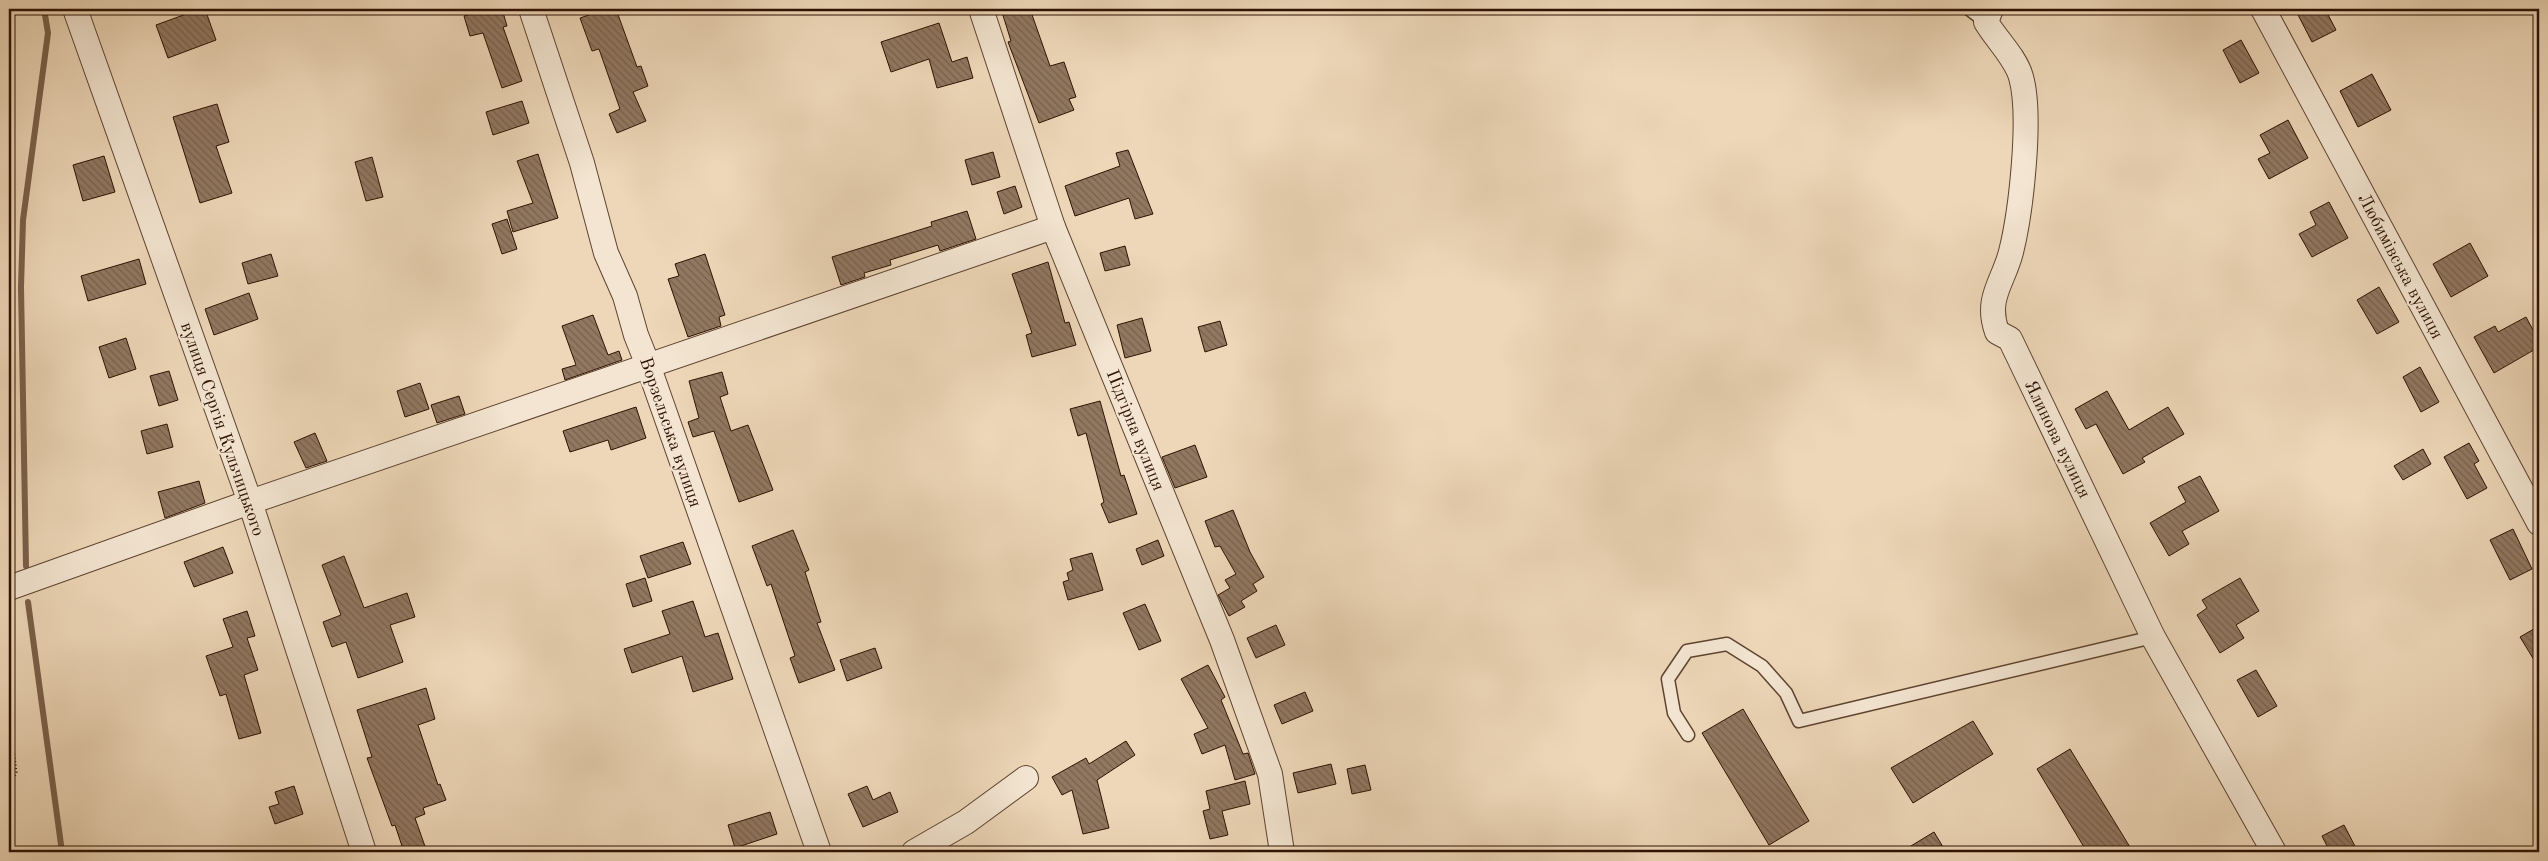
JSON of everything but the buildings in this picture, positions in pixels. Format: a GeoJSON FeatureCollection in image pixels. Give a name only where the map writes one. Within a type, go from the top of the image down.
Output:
{"type":"FeatureCollection","features":[{"type":"Feature","properties":{"kind":"street","name":"вулиця Сергія Кульчицького"},"geometry":{"type":"LineString","coordinates":[[75,9],[250,502],[364,852]]}},
{"type":"Feature","properties":{"kind":"street","name":"Ворзельська вулиця"},"geometry":{"type":"LineString","coordinates":[[531,9],[582,163],[606,253],[625,296],[636,335],[819,852]]}},
{"type":"Feature","properties":{"kind":"street","name":"Підгірна вулиця"},"geometry":{"type":"LineString","coordinates":[[981,9],[1053,227],[1222,640],[1270,774],[1282,852]]}},
{"type":"Feature","properties":{"kind":"street","name":"Любимівська вулиця"},"geometry":{"type":"LineString","coordinates":[[2263,9],[2539,523]]}},
{"type":"Feature","properties":{"kind":"street","name":"Ялинова вулиця"},"geometry":{"type":"LineString","coordinates":[[1982,13],[2021,76],[2026,119],[2018,218],[2011,253],[1994,294],[1993,319],[1997,332],[2010,339],[2153,636],[2271,851]]}},
{"type":"Feature","properties":{"kind":"street"},"geometry":{"type":"LineString","coordinates":[[9,588],[250,502],[1053,227]]}},
{"type":"Feature","properties":{"kind":"street"},"geometry":{"type":"LineString","coordinates":[[914,852],[966,822],[1026,778]]}},
{"type":"Feature","properties":{"kind":"lane"},"geometry":{"type":"LineString","coordinates":[[1688,735],[1674,713],[1668,679],[1687,651],[1726,644],[1762,666],[1786,693],[1799,721],[2153,636]]}},
{"type":"Feature","properties":{"kind":"path"},"geometry":{"type":"LineString","coordinates":[[9,716],[16,772],[9,791]]}},
{"type":"Feature","properties":{"kind":"waterway"},"geometry":{"type":"LineString","coordinates":[[26,566],[21,287],[23,220],[48,33],[44,9]]}},
{"type":"Feature","properties":{"kind":"waterway"},"geometry":{"type":"LineString","coordinates":[[28,602],[62,852]]}}]}
